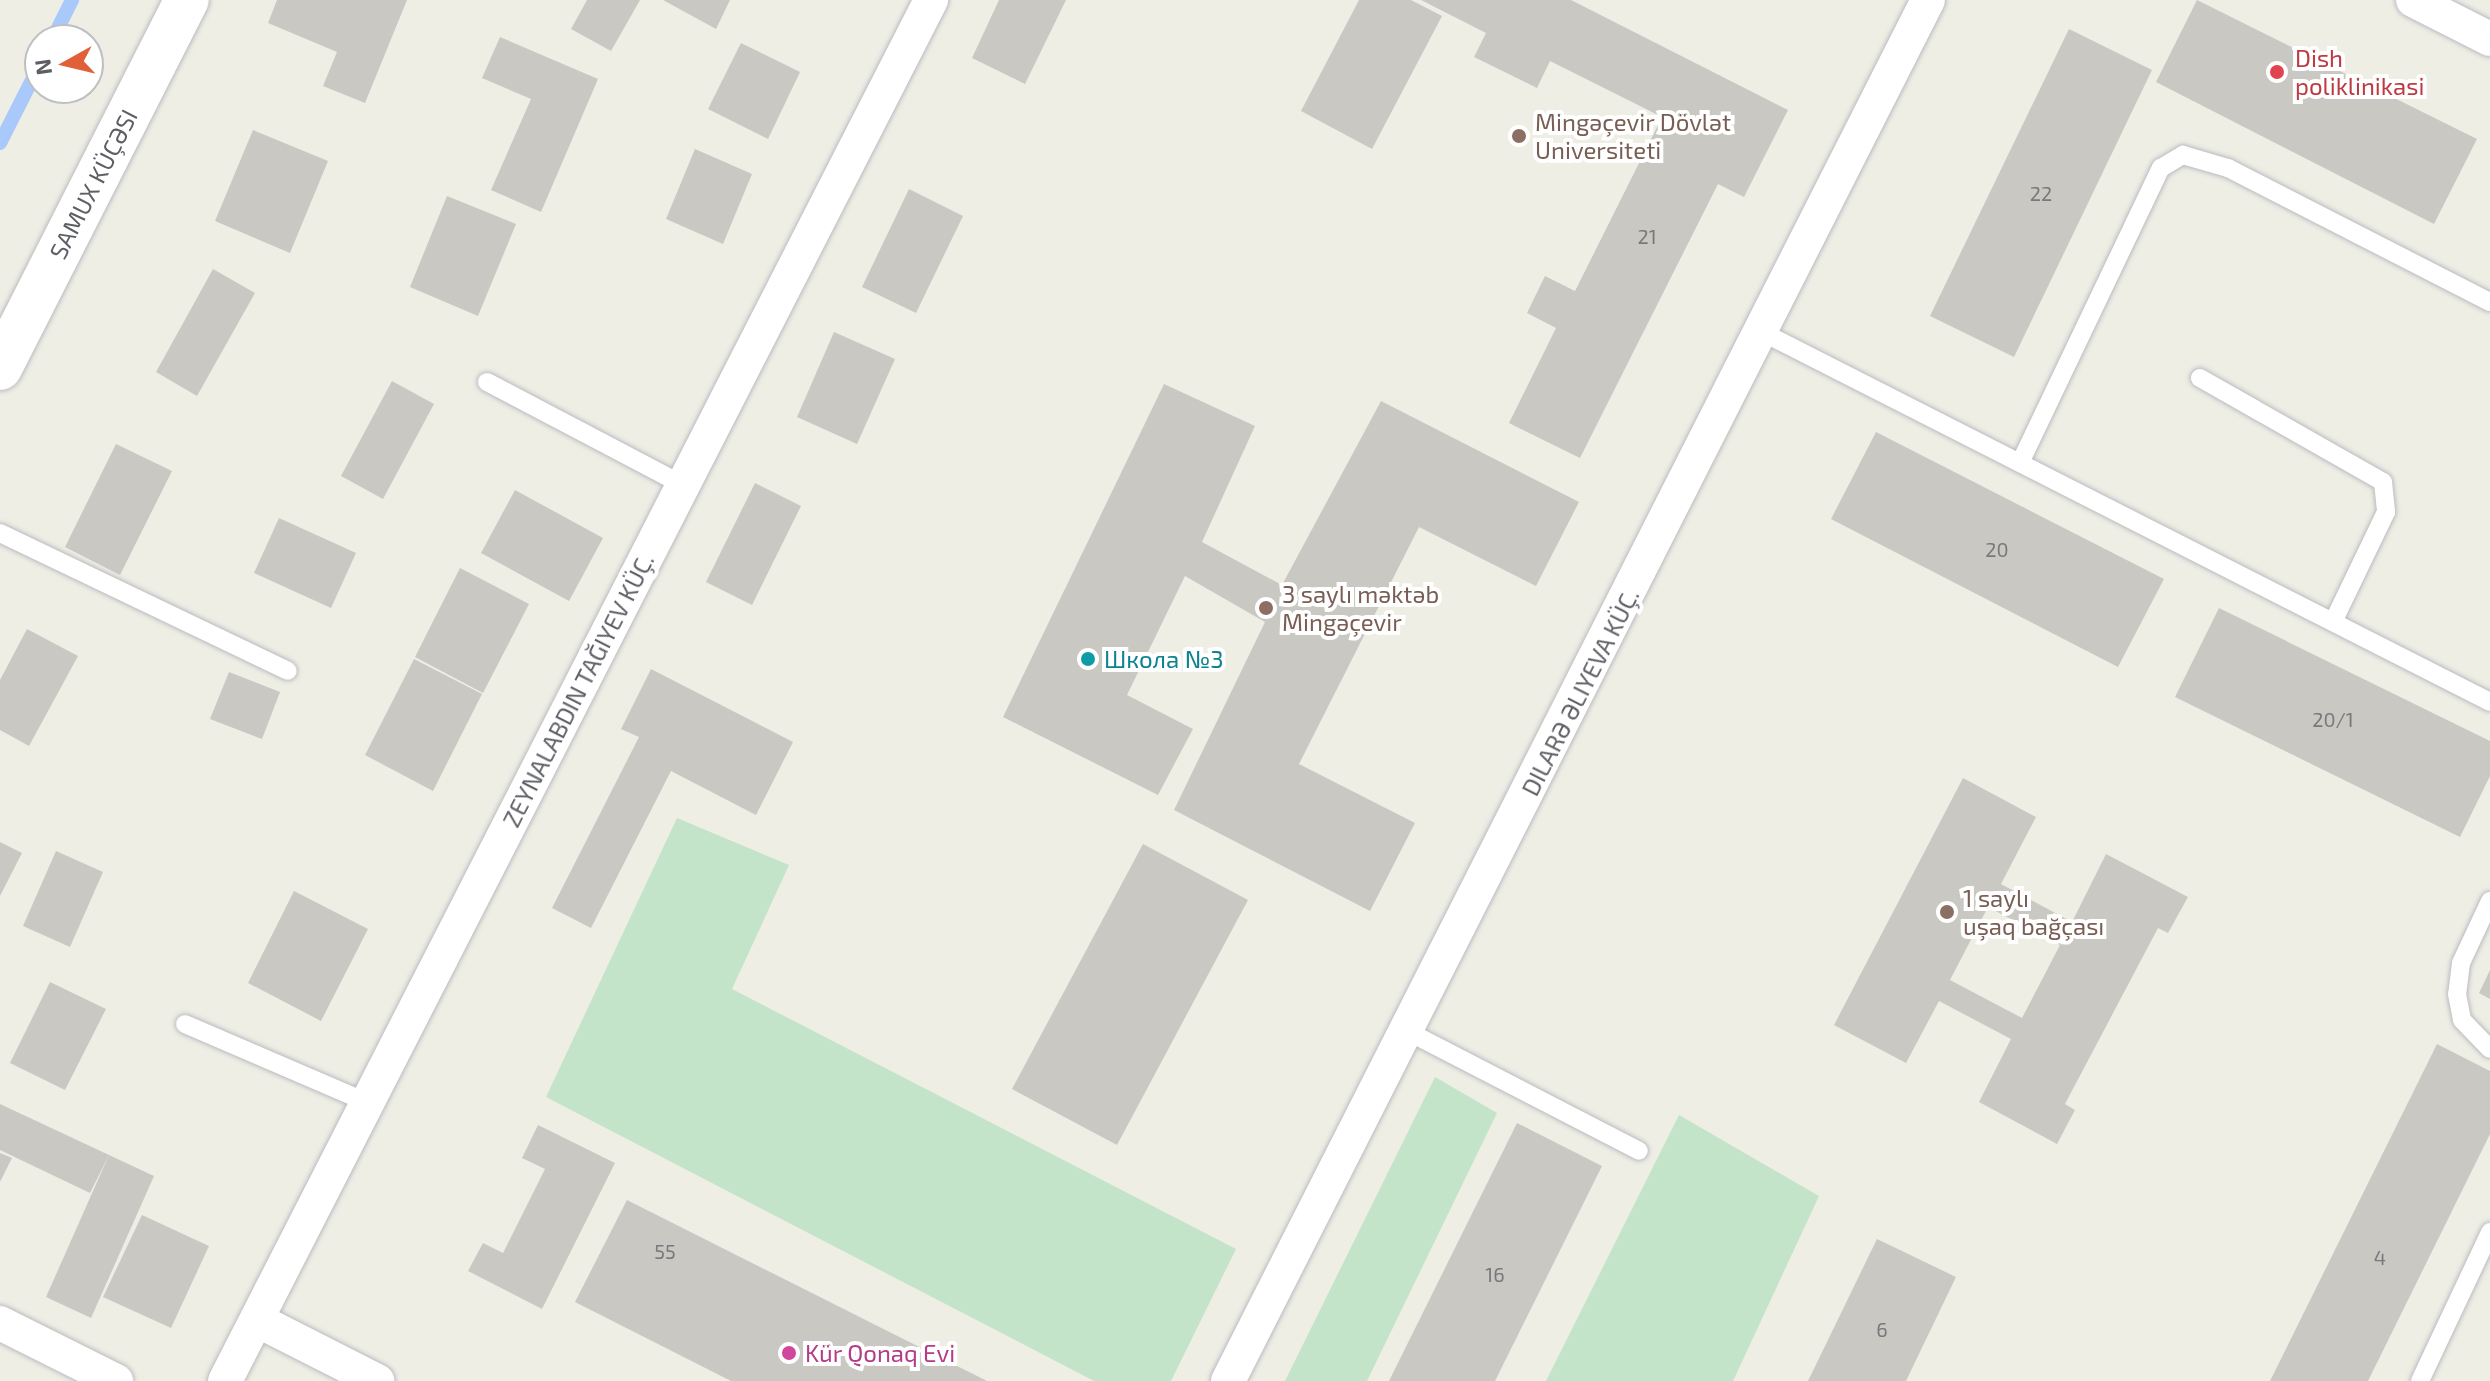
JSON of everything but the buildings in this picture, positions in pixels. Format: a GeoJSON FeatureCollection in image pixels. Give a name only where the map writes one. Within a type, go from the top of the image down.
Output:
{"type":"FeatureCollection","features":[{"type":"Feature","properties":{"kind":"main road","name":"SAMUX KÜÇƏSI"},"geometry":{"type":"LineString","coordinates":[[0,368],[187,0]]}},
{"type":"Feature","properties":{"kind":"street"},"geometry":{"type":"LineString","coordinates":[[225,1381],[931,0]]}},
{"type":"Feature","properties":{"kind":"street","name":"DILARƏ ƏLIYEVA KÜÇ."},"geometry":{"type":"LineString","coordinates":[[1228,1381],[1764,333],[1928,0]]}},
{"type":"Feature","properties":{"kind":"street"},"geometry":{"type":"LineString","coordinates":[[2413,0],[2490,39]]}},
{"type":"Feature","properties":{"kind":"street"},"geometry":{"type":"LineString","coordinates":[[257,1320],[377,1381]]}},
{"type":"Feature","properties":{"kind":"street"},"geometry":{"type":"LineString","coordinates":[[0,1323],[116,1381]]}},
{"type":"Feature","properties":{"kind":"lane"},"geometry":{"type":"LineString","coordinates":[[2020,463],[2161,168],[2183,155],[2228,168],[2490,302]]}},
{"type":"Feature","properties":{"kind":"lane"},"geometry":{"type":"LineString","coordinates":[[1764,333],[2490,702]]}},
{"type":"Feature","properties":{"kind":"lane"},"geometry":{"type":"LineString","coordinates":[[2200,378],[2383,482],[2386,512],[2333,622]]}},
{"type":"Feature","properties":{"kind":"lane"},"geometry":{"type":"LineString","coordinates":[[487,382],[683,485]]}},
{"type":"Feature","properties":{"kind":"lane"},"geometry":{"type":"LineString","coordinates":[[0,533],[288,671]]}},
{"type":"Feature","properties":{"kind":"lane"},"geometry":{"type":"LineString","coordinates":[[2490,901],[2461,963],[2457,994],[2462,1020],[2490,1049]]}},
{"type":"Feature","properties":{"kind":"lane"},"geometry":{"type":"LineString","coordinates":[[185,1024],[368,1103]]}},
{"type":"Feature","properties":{"kind":"lane"},"geometry":{"type":"LineString","coordinates":[[1405,1030],[1639,1151]]}},
{"type":"Feature","properties":{"kind":"lane"},"geometry":{"type":"LineString","coordinates":[[2420,1381],[2490,1232]]}},
{"type":"Feature","properties":{"kind":"green space"},"geometry":{"type":"Polygon","coordinates":[[[677,818],[789,865],[732,989],[1236,1249],[1171,1381],[1094,1381],[546,1097],[677,818]]]}},
{"type":"Feature","properties":{"kind":"green space"},"geometry":{"type":"Polygon","coordinates":[[[1435,1077],[1497,1113],[1367,1381],[1285,1381],[1435,1077]]]}},
{"type":"Feature","properties":{"kind":"green space"},"geometry":{"type":"Polygon","coordinates":[[[1679,1115],[1819,1196],[1733,1381],[1546,1381],[1679,1115]]]}},
{"type":"Feature","properties":{"kind":"waterway"},"geometry":{"type":"LineString","coordinates":[[60,24],[72,0]]}},
{"type":"Feature","properties":{"kind":"waterway"},"geometry":{"type":"LineString","coordinates":[[0,143],[24,96]]}},
{"type":"Feature","properties":{"kind":"place","name":"Dish poliklinikasi"},"geometry":{"type":"Point","coordinates":[2277,72]}},
{"type":"Feature","properties":{"kind":"place","name":"Mingəçevir Dövlət Universiteti"},"geometry":{"type":"Point","coordinates":[1519,136]}},
{"type":"Feature","properties":{"kind":"place","name":"3 saylı məktəb Mingəçevir"},"geometry":{"type":"Point","coordinates":[1266,608]}},
{"type":"Feature","properties":{"kind":"place","name":"Школа №3"},"geometry":{"type":"Point","coordinates":[1088,659]}},
{"type":"Feature","properties":{"kind":"place","name":"1 saylı uşaq bağçası"},"geometry":{"type":"Point","coordinates":[1947,912]}},
{"type":"Feature","properties":{"kind":"place","name":"Kür Qonaq Evi"},"geometry":{"type":"Point","coordinates":[789,1353]}}]}
